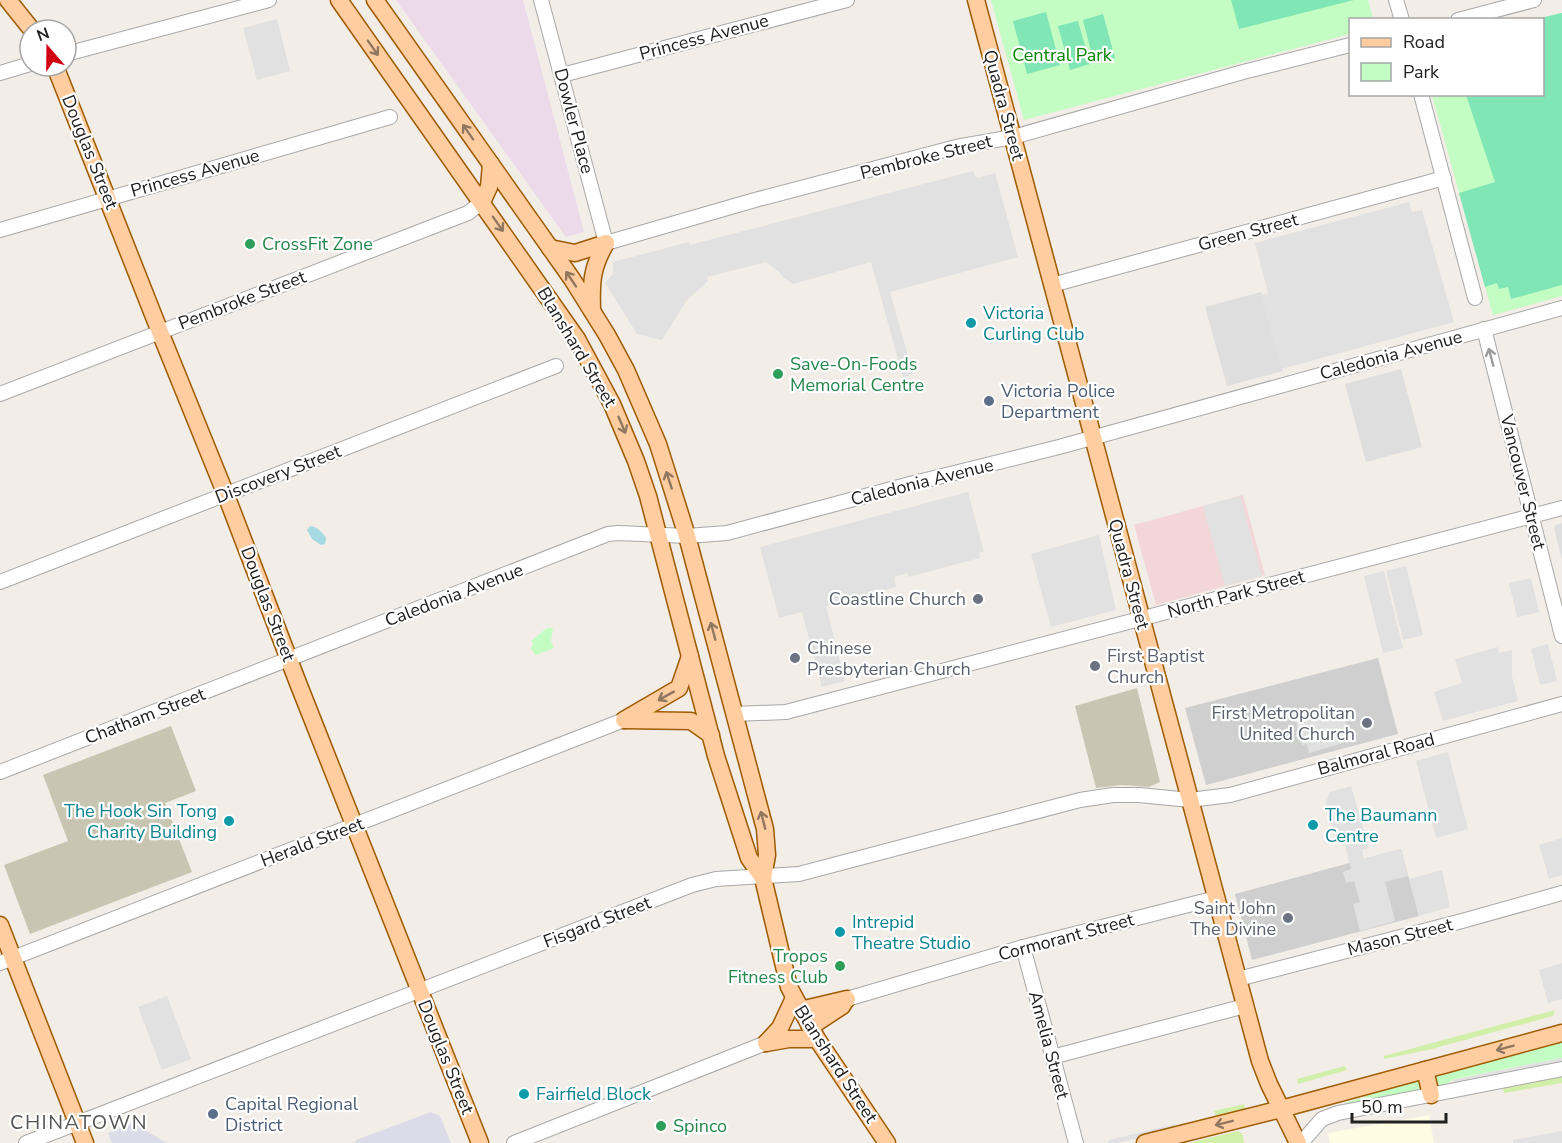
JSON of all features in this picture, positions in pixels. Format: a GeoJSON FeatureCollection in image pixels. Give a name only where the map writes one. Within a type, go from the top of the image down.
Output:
{"type":"FeatureCollection","features":[{"type":"Feature","properties":{"kind":"main road"},"geometry":{"type":"LineString","coordinates":[[8,0],[22,18]]}},
{"type":"Feature","properties":{"kind":"main road"},"geometry":{"type":"LineString","coordinates":[[324,0],[341,2]]}},
{"type":"Feature","properties":{"kind":"main road","name":"Blanshard Street"},"geometry":{"type":"LineString","coordinates":[[375,0],[592,310],[612,344],[643,407],[658,444],[687,536],[765,829],[767,855],[763,878]]}},
{"type":"Feature","properties":{"kind":"main road","name":"Quadra Street"},"geometry":{"type":"LineString","coordinates":[[976,0],[1245,1006],[1264,1072],[1299,1143]]}},
{"type":"Feature","properties":{"kind":"main road","name":"Blanshard Street"},"geometry":{"type":"LineString","coordinates":[[341,2],[562,316],[597,373],[636,461],[740,835],[749,858],[763,878],[789,987],[814,1033],[887,1143]]}},
{"type":"Feature","properties":{"kind":"main road","name":"Douglas Street"},"geometry":{"type":"LineString","coordinates":[[60,78],[480,1143]]}},
{"type":"Feature","properties":{"kind":"main road"},"geometry":{"type":"LineString","coordinates":[[482,202],[489,187],[491,164]]}},
{"type":"Feature","properties":{"kind":"main road"},"geometry":{"type":"LineString","coordinates":[[550,248],[575,253],[606,243]]}},
{"type":"Feature","properties":{"kind":"main road"},"geometry":{"type":"LineString","coordinates":[[592,310],[592,275],[595,261],[606,243]]}},
{"type":"Feature","properties":{"kind":"main road"},"geometry":{"type":"LineString","coordinates":[[624,720],[679,688],[690,656]]}},
{"type":"Feature","properties":{"kind":"main road"},"geometry":{"type":"LineString","coordinates":[[624,720],[691,721],[711,735]]}},
{"type":"Feature","properties":{"kind":"main road"},"geometry":{"type":"LineString","coordinates":[[0,925],[7,961],[85,1143]]}},
{"type":"Feature","properties":{"kind":"main road"},"geometry":{"type":"LineString","coordinates":[[766,1043],[797,1004],[847,999]]}},
{"type":"Feature","properties":{"kind":"main road"},"geometry":{"type":"LineString","coordinates":[[766,1043],[814,1033],[847,999]]}},
{"type":"Feature","properties":{"kind":"main road"},"geometry":{"type":"LineString","coordinates":[[1144,1143],[1281,1109],[1562,1033]]}},
{"type":"Feature","properties":{"kind":"main road"},"geometry":{"type":"LineString","coordinates":[[1425,1070],[1431,1095]]}},
{"type":"Feature","properties":{"kind":"street"},"geometry":{"type":"LineString","coordinates":[[78,51],[269,0]]}},
{"type":"Feature","properties":{"kind":"street","name":"Dowler Place"},"geometry":{"type":"LineString","coordinates":[[541,0],[606,243]]}},
{"type":"Feature","properties":{"kind":"street","name":"Princess Avenue"},"geometry":{"type":"LineString","coordinates":[[562,75],[847,0]]}},
{"type":"Feature","properties":{"kind":"street"},"geometry":{"type":"LineString","coordinates":[[1396,0],[1401,18]]}},
{"type":"Feature","properties":{"kind":"street"},"geometry":{"type":"LineString","coordinates":[[1466,18],[1533,0]]}},
{"type":"Feature","properties":{"kind":"street","name":"Pembroke Street"},"geometry":{"type":"LineString","coordinates":[[606,243],[766,197],[956,147],[1013,137],[1244,72],[1349,45]]}},
{"type":"Feature","properties":{"kind":"street"},"geometry":{"type":"LineString","coordinates":[[0,73],[18,68]]}},
{"type":"Feature","properties":{"kind":"street"},"geometry":{"type":"LineString","coordinates":[[1422,96],[1475,298]]}},
{"type":"Feature","properties":{"kind":"street","name":"Princess Avenue"},"geometry":{"type":"LineString","coordinates":[[0,230],[390,117]]}},
{"type":"Feature","properties":{"kind":"street","name":"Green Street"},"geometry":{"type":"LineString","coordinates":[[1052,285],[1444,178]]}},
{"type":"Feature","properties":{"kind":"street","name":"Pembroke Street"},"geometry":{"type":"LineString","coordinates":[[0,394],[468,213],[482,202]]}},
{"type":"Feature","properties":{"kind":"street","name":"Caledonia Avenue"},"geometry":{"type":"LineString","coordinates":[[289,659],[608,534],[687,536],[728,533],[1093,438],[1562,308]]}},
{"type":"Feature","properties":{"kind":"street","name":"Vancouver Street"},"geometry":{"type":"LineString","coordinates":[[1484,329],[1562,636]]}},
{"type":"Feature","properties":{"kind":"street","name":"Discovery Street"},"geometry":{"type":"LineString","coordinates":[[0,582],[556,366]]}},
{"type":"Feature","properties":{"kind":"street","name":"North Park Street"},"geometry":{"type":"LineString","coordinates":[[735,714],[786,712],[1562,508]]}},
{"type":"Feature","properties":{"kind":"street","name":"Chatham Street"},"geometry":{"type":"LineString","coordinates":[[0,772],[289,659]]}},
{"type":"Feature","properties":{"kind":"street","name":"Balmoral Road"},"geometry":{"type":"LineString","coordinates":[[1190,800],[1230,795],[1562,704]]}},
{"type":"Feature","properties":{"kind":"street","name":"Herald Street"},"geometry":{"type":"LineString","coordinates":[[7,961],[624,720]]}},
{"type":"Feature","properties":{"kind":"street","name":"Fisgard Street"},"geometry":{"type":"LineString","coordinates":[[26,1143],[692,885],[716,879],[763,878],[799,874],[1080,800],[1113,795],[1139,795],[1190,800]]}},
{"type":"Feature","properties":{"kind":"street","name":"Mason Street"},"geometry":{"type":"LineString","coordinates":[[1238,979],[1562,893]]}},
{"type":"Feature","properties":{"kind":"street","name":"Cormorant Street"},"geometry":{"type":"LineString","coordinates":[[847,999],[1023,947],[1216,898]]}},
{"type":"Feature","properties":{"kind":"street","name":"Amelia Street"},"geometry":{"type":"LineString","coordinates":[[1023,947],[1076,1143]]}},
{"type":"Feature","properties":{"kind":"street"},"geometry":{"type":"LineString","coordinates":[[1052,1057],[1245,1006]]}},
{"type":"Feature","properties":{"kind":"street"},"geometry":{"type":"LineString","coordinates":[[514,1143],[766,1043]]}},
{"type":"Feature","properties":{"kind":"street"},"geometry":{"type":"LineString","coordinates":[[1299,1143],[1322,1119],[1338,1113],[1562,1069]]}},
{"type":"Feature","properties":{"kind":"shaded area"},"geometry":{"type":"Polygon","coordinates":[[[396,0],[523,0],[584,232],[566,237],[396,0]]]}},
{"type":"Feature","properties":{"kind":"shaded area"},"geometry":{"type":"Polygon","coordinates":[[[277,19],[290,71],[257,80],[243,28],[277,19]]]}},
{"type":"Feature","properties":{"kind":"shaded area"},"geometry":{"type":"Polygon","coordinates":[[[973,171],[978,178],[995,173],[1018,257],[890,292],[913,374],[903,377],[871,262],[793,284],[766,262],[707,277],[708,281],[686,301],[662,340],[637,334],[605,283],[613,274],[613,262],[689,242],[690,245],[973,171]]]}},
{"type":"Feature","properties":{"kind":"shaded area"},"geometry":{"type":"Polygon","coordinates":[[[1409,202],[1412,212],[1422,210],[1454,322],[1281,369],[1261,295],[1268,293],[1255,243],[1409,202]]]}},
{"type":"Feature","properties":{"kind":"shaded area"},"geometry":{"type":"Polygon","coordinates":[[[1261,292],[1283,371],[1227,386],[1205,307],[1261,292]]]}},
{"type":"Feature","properties":{"kind":"shaded area"},"geometry":{"type":"Polygon","coordinates":[[[1401,369],[1422,447],[1366,462],[1345,384],[1401,369]]]}},
{"type":"Feature","properties":{"kind":"shaded area"},"geometry":{"type":"Polygon","coordinates":[[[968,492],[984,552],[979,553],[980,558],[908,577],[907,573],[894,577],[896,587],[826,606],[845,681],[822,687],[802,612],[779,618],[760,547],[968,492]]]}},
{"type":"Feature","properties":{"kind":"shaded area"},"geometry":{"type":"Polygon","coordinates":[[[1243,495],[1265,575],[1156,605],[1134,525],[1243,495]]]}},
{"type":"Feature","properties":{"kind":"shaded area"},"geometry":{"type":"Polygon","coordinates":[[[1240,496],[1262,576],[1225,586],[1203,506],[1240,496]]]}},
{"type":"Feature","properties":{"kind":"shaded area"},"geometry":{"type":"Polygon","coordinates":[[[1562,523],[1562,560],[1554,528],[1562,523]]]}},
{"type":"Feature","properties":{"kind":"shaded area"},"geometry":{"type":"Polygon","coordinates":[[[1099,535],[1116,610],[1051,627],[1031,554],[1099,535]]]}},
{"type":"Feature","properties":{"kind":"shaded area"},"geometry":{"type":"Polygon","coordinates":[[[1406,566],[1423,635],[1403,640],[1386,571],[1406,566]]]}},
{"type":"Feature","properties":{"kind":"shaded area"},"geometry":{"type":"Polygon","coordinates":[[[1384,571],[1403,648],[1383,653],[1364,576],[1384,571]]]}},
{"type":"Feature","properties":{"kind":"shaded area"},"geometry":{"type":"Polygon","coordinates":[[[1531,578],[1539,612],[1517,617],[1509,583],[1531,578]]]}},
{"type":"Feature","properties":{"kind":"shaded area"},"geometry":{"type":"Polygon","coordinates":[[[1548,644],[1557,681],[1540,685],[1531,649],[1548,644]]]}},
{"type":"Feature","properties":{"kind":"shaded area"},"geometry":{"type":"Polygon","coordinates":[[[1498,647],[1499,653],[1512,650],[1512,677],[1518,701],[1443,721],[1434,692],[1462,683],[1455,659],[1498,647]]]}},
{"type":"Feature","properties":{"kind":"shaded area"},"geometry":{"type":"Polygon","coordinates":[[[1378,658],[1398,734],[1206,785],[1185,708],[1378,658]]]}},
{"type":"Feature","properties":{"kind":"shaded area"},"geometry":{"type":"Polygon","coordinates":[[[1137,688],[1160,782],[1149,787],[1122,785],[1096,788],[1075,706],[1137,688]]]}},
{"type":"Feature","properties":{"kind":"shaded area"},"geometry":{"type":"Polygon","coordinates":[[[1332,705],[1334,711],[1343,708],[1350,741],[1309,753],[1307,744],[1302,745],[1295,717],[1332,705]]]}},
{"type":"Feature","properties":{"kind":"shaded area"},"geometry":{"type":"Polygon","coordinates":[[[171,726],[196,791],[165,803],[192,872],[30,934],[4,865],[68,841],[43,775],[171,726]]]}},
{"type":"Feature","properties":{"kind":"shaded area"},"geometry":{"type":"Polygon","coordinates":[[[1448,752],[1468,829],[1436,838],[1416,761],[1448,752]]]}},
{"type":"Feature","properties":{"kind":"shaded area"},"geometry":{"type":"Polygon","coordinates":[[[1351,786],[1369,848],[1362,850],[1364,859],[1401,849],[1408,876],[1385,882],[1395,921],[1360,931],[1353,904],[1360,902],[1354,881],[1346,883],[1343,872],[1351,869],[1343,838],[1336,840],[1326,802],[1330,792],[1351,786]]]}},
{"type":"Feature","properties":{"kind":"shaded area"},"geometry":{"type":"Polygon","coordinates":[[[1562,838],[1562,875],[1549,879],[1539,845],[1562,838]]]}},
{"type":"Feature","properties":{"kind":"shaded area"},"geometry":{"type":"Polygon","coordinates":[[[1401,849],[1419,916],[1252,960],[1235,894],[1401,849]]]}},
{"type":"Feature","properties":{"kind":"shaded area"},"geometry":{"type":"Polygon","coordinates":[[[1442,870],[1450,907],[1419,916],[1409,879],[1442,870]]]}},
{"type":"Feature","properties":{"kind":"shaded area"},"geometry":{"type":"Polygon","coordinates":[[[1562,963],[1562,999],[1548,1003],[1539,970],[1562,963]]]}},
{"type":"Feature","properties":{"kind":"shaded area"},"geometry":{"type":"Polygon","coordinates":[[[167,996],[191,1059],[162,1070],[138,1007],[167,996]]]}},
{"type":"Feature","properties":{"kind":"shaded area"},"geometry":{"type":"Polygon","coordinates":[[[1562,1058],[1562,1076],[1424,1103],[1422,1097],[1455,1090],[1453,1080],[1562,1058]]]}},
{"type":"Feature","properties":{"kind":"shaded area"},"geometry":{"type":"Polygon","coordinates":[[[431,1112],[440,1116],[451,1143],[355,1143],[356,1140],[431,1112]]]}},
{"type":"Feature","properties":{"kind":"shaded area"},"geometry":{"type":"Polygon","coordinates":[[[1429,1115],[1434,1143],[1330,1143],[1328,1133],[1429,1115]]]}},
{"type":"Feature","properties":{"kind":"shaded area"},"geometry":{"type":"Polygon","coordinates":[[[141,1120],[146,1131],[167,1143],[112,1143],[108,1133],[141,1120]]]}},
{"type":"Feature","properties":{"kind":"shaded area"},"geometry":{"type":"Polygon","coordinates":[[[1175,1124],[1176,1129],[1117,1143],[1108,1143],[1109,1140],[1175,1124]]]}},
{"type":"Feature","properties":{"kind":"shaded area"},"geometry":{"type":"Polygon","coordinates":[[[1562,1131],[1562,1143],[1513,1143],[1513,1140],[1562,1131]]]}},
{"type":"Feature","properties":{"kind":"green space","name":"Central Park"},"geometry":{"type":"Polygon","coordinates":[[[991,0],[1368,0],[1373,18],[1349,18],[1349,34],[1024,120],[991,0]]]}},
{"type":"Feature","properties":{"kind":"green space"},"geometry":{"type":"Polygon","coordinates":[[[1231,0],[1354,0],[1239,29],[1231,0]]]}},
{"type":"Feature","properties":{"kind":"green space"},"geometry":{"type":"Polygon","coordinates":[[[1046,12],[1060,65],[1027,74],[1013,21],[1046,12]]]}},
{"type":"Feature","properties":{"kind":"green space"},"geometry":{"type":"Polygon","coordinates":[[[1562,13],[1562,296],[1493,315],[1432,96],[1544,96],[1544,18],[1540,18],[1562,13]]]}},
{"type":"Feature","properties":{"kind":"green space"},"geometry":{"type":"Polygon","coordinates":[[[1562,13],[1562,285],[1511,299],[1508,287],[1499,289],[1497,283],[1485,287],[1459,193],[1495,182],[1466,96],[1544,96],[1544,18],[1540,18],[1562,13]]]}},
{"type":"Feature","properties":{"kind":"green space"},"geometry":{"type":"Polygon","coordinates":[[[1103,14],[1115,58],[1094,63],[1083,20],[1103,14]]]}},
{"type":"Feature","properties":{"kind":"green space"},"geometry":{"type":"Polygon","coordinates":[[[1078,21],[1090,64],[1070,70],[1058,26],[1078,21]]]}},
{"type":"Feature","properties":{"kind":"green space"},"geometry":{"type":"Polygon","coordinates":[[[547,628],[553,628],[551,641],[554,648],[536,655],[531,649],[533,644],[531,641],[547,628]]]}},
{"type":"Feature","properties":{"kind":"green space"},"geometry":{"type":"Polygon","coordinates":[[[1555,1010],[1553,1016],[1432,1049],[1384,1059],[1384,1056],[1555,1010]]]}},
{"type":"Feature","properties":{"kind":"green space"},"geometry":{"type":"Polygon","coordinates":[[[1562,1038],[1562,1058],[1455,1079],[1442,1086],[1435,1084],[1432,1073],[1562,1038]]]}},
{"type":"Feature","properties":{"kind":"green space"},"geometry":{"type":"Polygon","coordinates":[[[1345,1066],[1347,1070],[1298,1084],[1297,1079],[1345,1066]]]}},
{"type":"Feature","properties":{"kind":"green space"},"geometry":{"type":"Polygon","coordinates":[[[1562,1076],[1562,1083],[1504,1093],[1503,1088],[1562,1076]]]}},
{"type":"Feature","properties":{"kind":"green space"},"geometry":{"type":"Polygon","coordinates":[[[1415,1079],[1420,1081],[1421,1091],[1346,1106],[1345,1103],[1415,1079]]]}},
{"type":"Feature","properties":{"kind":"green space"},"geometry":{"type":"Polygon","coordinates":[[[1244,1104],[1245,1108],[1241,1111],[1217,1118],[1214,1111],[1244,1104]]]}},
{"type":"Feature","properties":{"kind":"green space"},"geometry":{"type":"Polygon","coordinates":[[[1238,1131],[1243,1135],[1244,1143],[1189,1143],[1238,1131]]]}},
{"type":"Feature","properties":{"kind":"water"},"geometry":{"type":"Polygon","coordinates":[[[310,526],[323,534],[326,538],[325,544],[321,545],[312,539],[307,530],[310,526]]]}},
{"type":"Feature","properties":{"kind":"place","name":"CrossFit Zone"},"geometry":{"type":"Point","coordinates":[250,244]}},
{"type":"Feature","properties":{"kind":"place","name":"Victoria Curling Club"},"geometry":{"type":"Point","coordinates":[971,323]}},
{"type":"Feature","properties":{"kind":"place","name":"Save-On-Foods Memorial Centre"},"geometry":{"type":"Point","coordinates":[778,374]}},
{"type":"Feature","properties":{"kind":"place","name":"Victoria Police Department"},"geometry":{"type":"Point","coordinates":[989,401]}},
{"type":"Feature","properties":{"kind":"place","name":"Coastline Church"},"geometry":{"type":"Point","coordinates":[978,599]}},
{"type":"Feature","properties":{"kind":"place","name":"Chinese Presbyterian Church"},"geometry":{"type":"Point","coordinates":[795,658]}},
{"type":"Feature","properties":{"kind":"place","name":"First Baptist Church"},"geometry":{"type":"Point","coordinates":[1095,666]}},
{"type":"Feature","properties":{"kind":"place","name":"First Metropolitan United Church"},"geometry":{"type":"Point","coordinates":[1367,723]}},
{"type":"Feature","properties":{"kind":"place","name":"The Hook Sin Tong Charity Building"},"geometry":{"type":"Point","coordinates":[229,821]}},
{"type":"Feature","properties":{"kind":"place","name":"The Baumann Centre"},"geometry":{"type":"Point","coordinates":[1313,825]}},
{"type":"Feature","properties":{"kind":"place","name":"Saint John The Divine"},"geometry":{"type":"Point","coordinates":[1288,918]}},
{"type":"Feature","properties":{"kind":"place","name":"Intrepid Theatre Studio"},"geometry":{"type":"Point","coordinates":[840,932]}},
{"type":"Feature","properties":{"kind":"place","name":"Tropos Fitness Club"},"geometry":{"type":"Point","coordinates":[840,966]}},
{"type":"Feature","properties":{"kind":"place","name":"Fairfield Block"},"geometry":{"type":"Point","coordinates":[524,1094]}},
{"type":"Feature","properties":{"kind":"place","name":"Capital Regional District"},"geometry":{"type":"Point","coordinates":[213,1114]}},
{"type":"Feature","properties":{"kind":"place","name":"Spinco"},"geometry":{"type":"Point","coordinates":[661,1126]}},
{"type":"Feature","properties":{"kind":"district","name":"CHINATOWN"},"geometry":{"type":"Point","coordinates":[79,1122]}}]}
